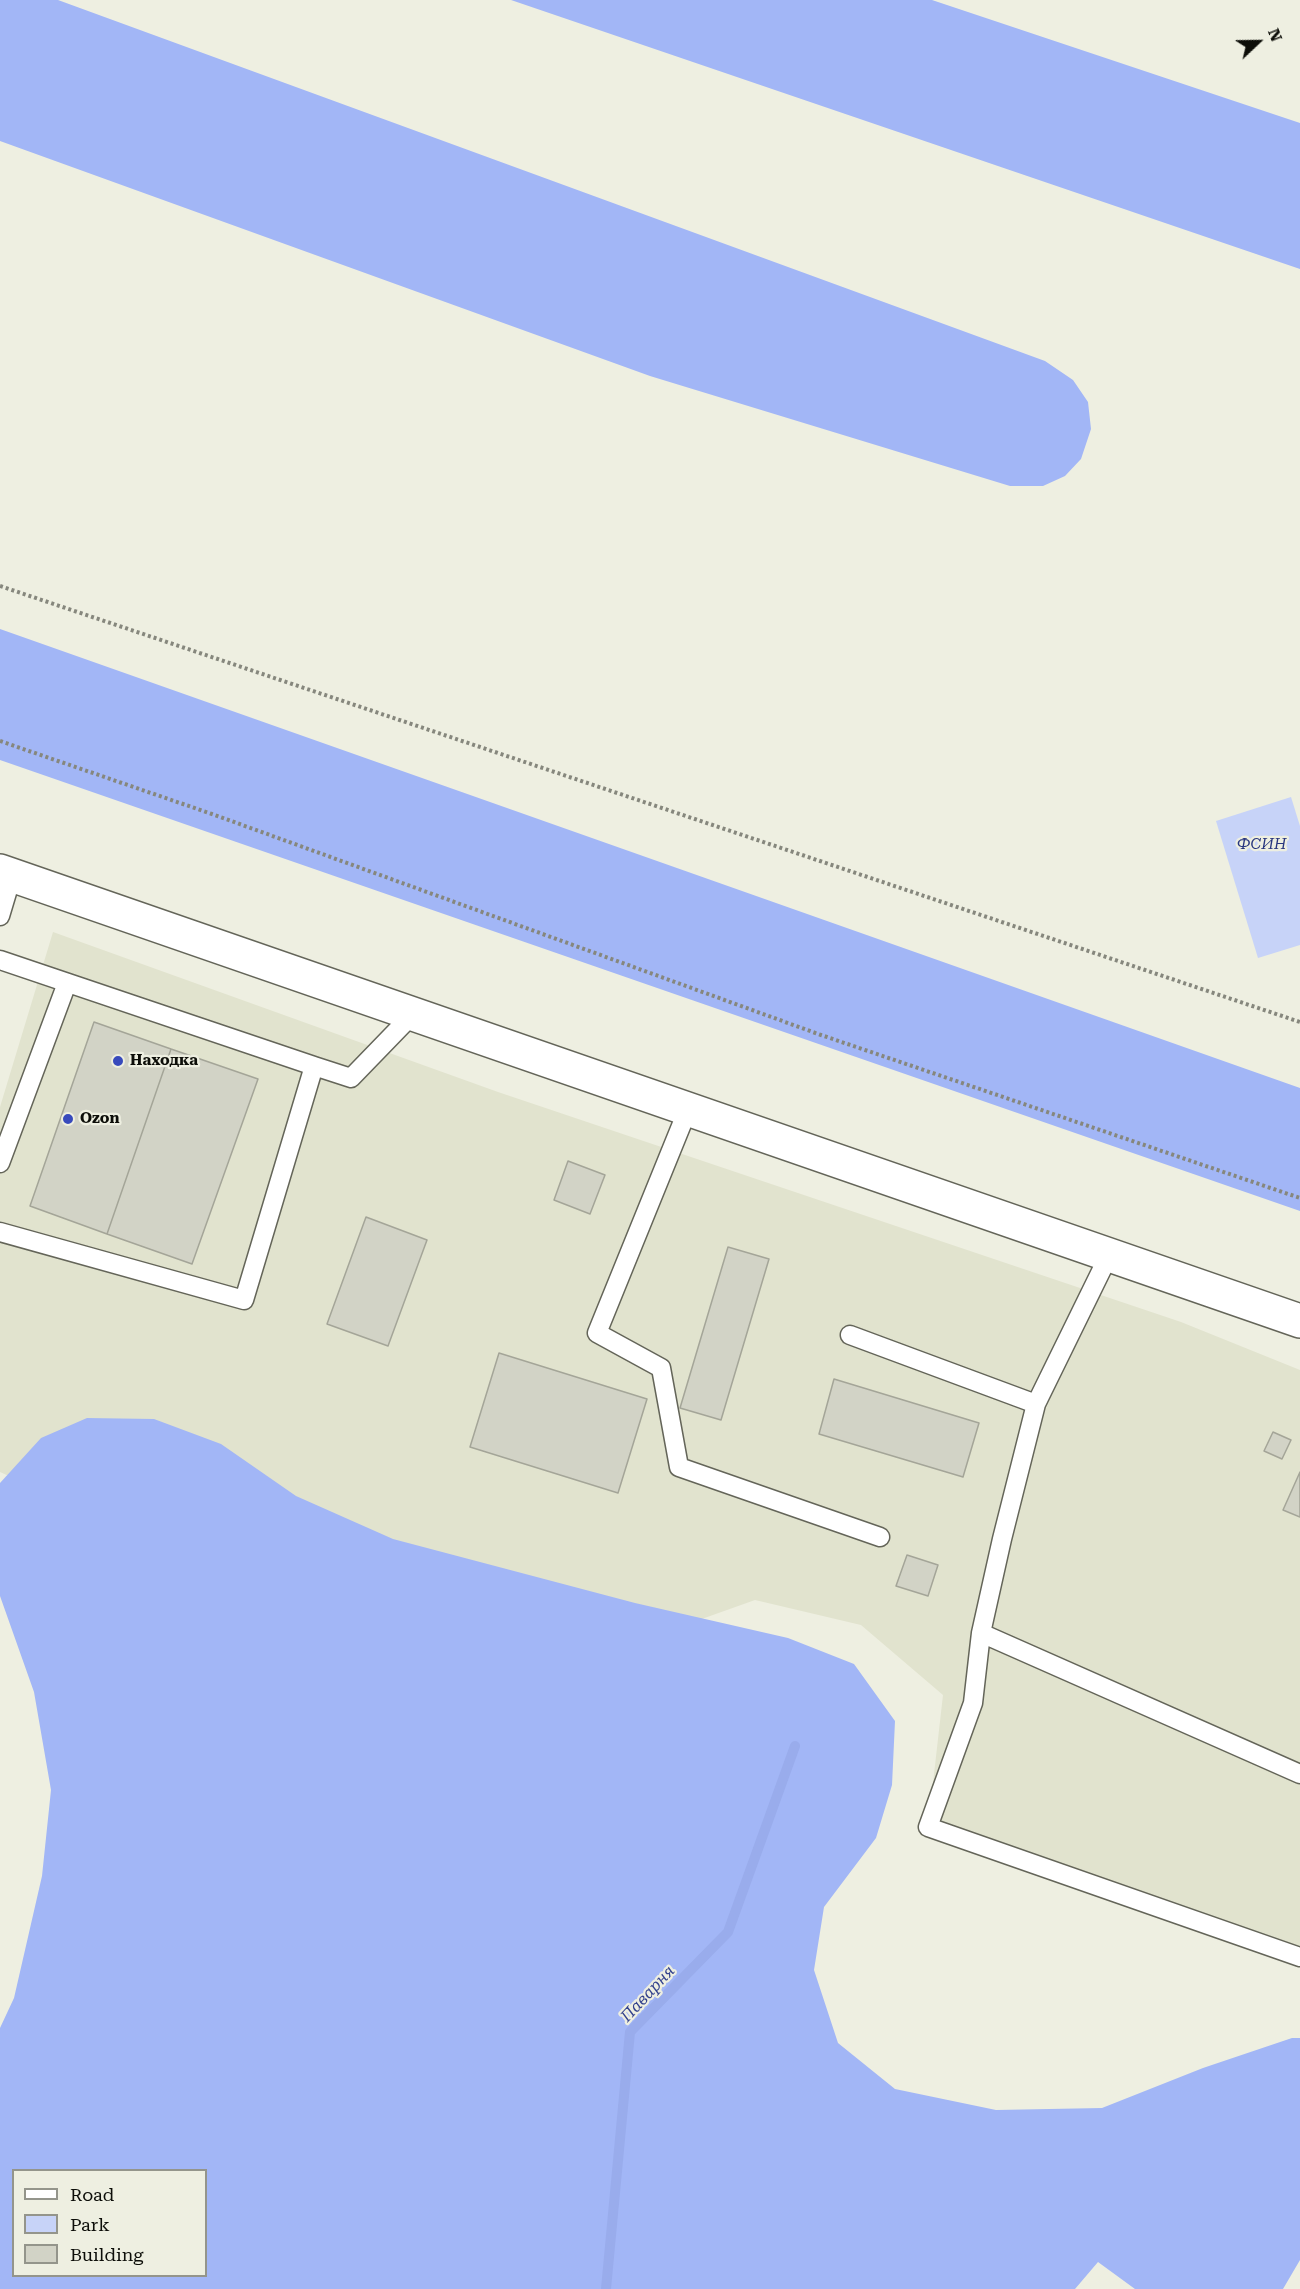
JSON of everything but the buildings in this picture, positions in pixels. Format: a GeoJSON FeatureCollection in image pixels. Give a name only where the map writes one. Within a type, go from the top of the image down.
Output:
{"type":"FeatureCollection","features":[{"type":"Feature","properties":{"kind":"street"},"geometry":{"type":"LineString","coordinates":[[6,874],[1300,1321]]}},
{"type":"Feature","properties":{"kind":"lane"},"geometry":{"type":"LineString","coordinates":[[0,916],[6,874]]}},
{"type":"Feature","properties":{"kind":"lane"},"geometry":{"type":"LineString","coordinates":[[0,960],[351,1078],[413,1014]]}},
{"type":"Feature","properties":{"kind":"lane"},"geometry":{"type":"LineString","coordinates":[[0,1163],[67,983]]}},
{"type":"Feature","properties":{"kind":"lane"},"geometry":{"type":"LineString","coordinates":[[0,1232],[244,1300],[314,1066]]}},
{"type":"Feature","properties":{"kind":"lane"},"geometry":{"type":"LineString","coordinates":[[688,1109],[597,1334],[661,1368],[679,1467],[880,1537]]}},
{"type":"Feature","properties":{"kind":"lane"},"geometry":{"type":"LineString","coordinates":[[1109,1255],[1036,1404],[981,1633],[972,1703],[928,1827],[1300,1957]]}},
{"type":"Feature","properties":{"kind":"lane"},"geometry":{"type":"LineString","coordinates":[[850,1335],[1036,1404]]}},
{"type":"Feature","properties":{"kind":"lane"},"geometry":{"type":"LineString","coordinates":[[981,1633],[1300,1774]]}},
{"type":"Feature","properties":{"kind":"path"},"geometry":{"type":"LineString","coordinates":[[0,586],[1300,1022]]}},
{"type":"Feature","properties":{"kind":"path"},"geometry":{"type":"LineString","coordinates":[[0,741],[223,818],[821,1035],[1300,1198]]}},
{"type":"Feature","properties":{"kind":"shaded area"},"geometry":{"type":"Polygon","coordinates":[[[0,0],[58,0],[1045,361],[1073,380],[1088,402],[1091,429],[1081,459],[1065,476],[1043,486],[1010,486],[650,376],[0,141],[0,0]]]}},
{"type":"Feature","properties":{"kind":"shaded area"},"geometry":{"type":"Polygon","coordinates":[[[511,0],[932,0],[1300,123],[1300,269],[511,0]]]}},
{"type":"Feature","properties":{"kind":"shaded area"},"geometry":{"type":"Polygon","coordinates":[[[0,629],[1300,1088],[1300,1211],[0,760],[0,629]]]}},
{"type":"Feature","properties":{"kind":"shaded area"},"geometry":{"type":"Polygon","coordinates":[[[53,932],[498,1092],[1181,1322],[1300,1370],[1300,1957],[928,1827],[943,1695],[861,1625],[755,1600],[483,1697],[366,1638],[0,1472],[0,1107],[53,932]]]}},
{"type":"Feature","properties":{"kind":"shaded area"},"geometry":{"type":"Polygon","coordinates":[[[87,1418],[154,1419],[221,1444],[296,1496],[393,1539],[635,1603],[788,1638],[854,1664],[895,1721],[892,1785],[876,1838],[824,1907],[814,1970],[838,2043],[895,2089],[996,2110],[1102,2108],[1203,2068],[1292,2038],[1300,2038],[1300,2260],[1283,2289],[1135,2289],[1098,2262],[1075,2289],[0,2289],[0,2028],[14,1998],[42,1876],[51,1790],[34,1692],[0,1596],[0,1483],[41,1438],[87,1418]]]}},
{"type":"Feature","properties":{"kind":"green space","name":"ФСИН"},"geometry":{"type":"Polygon","coordinates":[[[1291,797],[1300,826],[1300,945],[1258,958],[1216,821],[1291,797]]]}},
{"type":"Feature","properties":{"kind":"waterway","name":"Паварня"},"geometry":{"type":"LineString","coordinates":[[606,2289],[630,2032],[728,1932],[795,1746]]}},
{"type":"Feature","properties":{"kind":"place","name":"Находка"},"geometry":{"type":"Point","coordinates":[118,1061]}},
{"type":"Feature","properties":{"kind":"place","name":"Ozon"},"geometry":{"type":"Point","coordinates":[68,1119]}}]}
